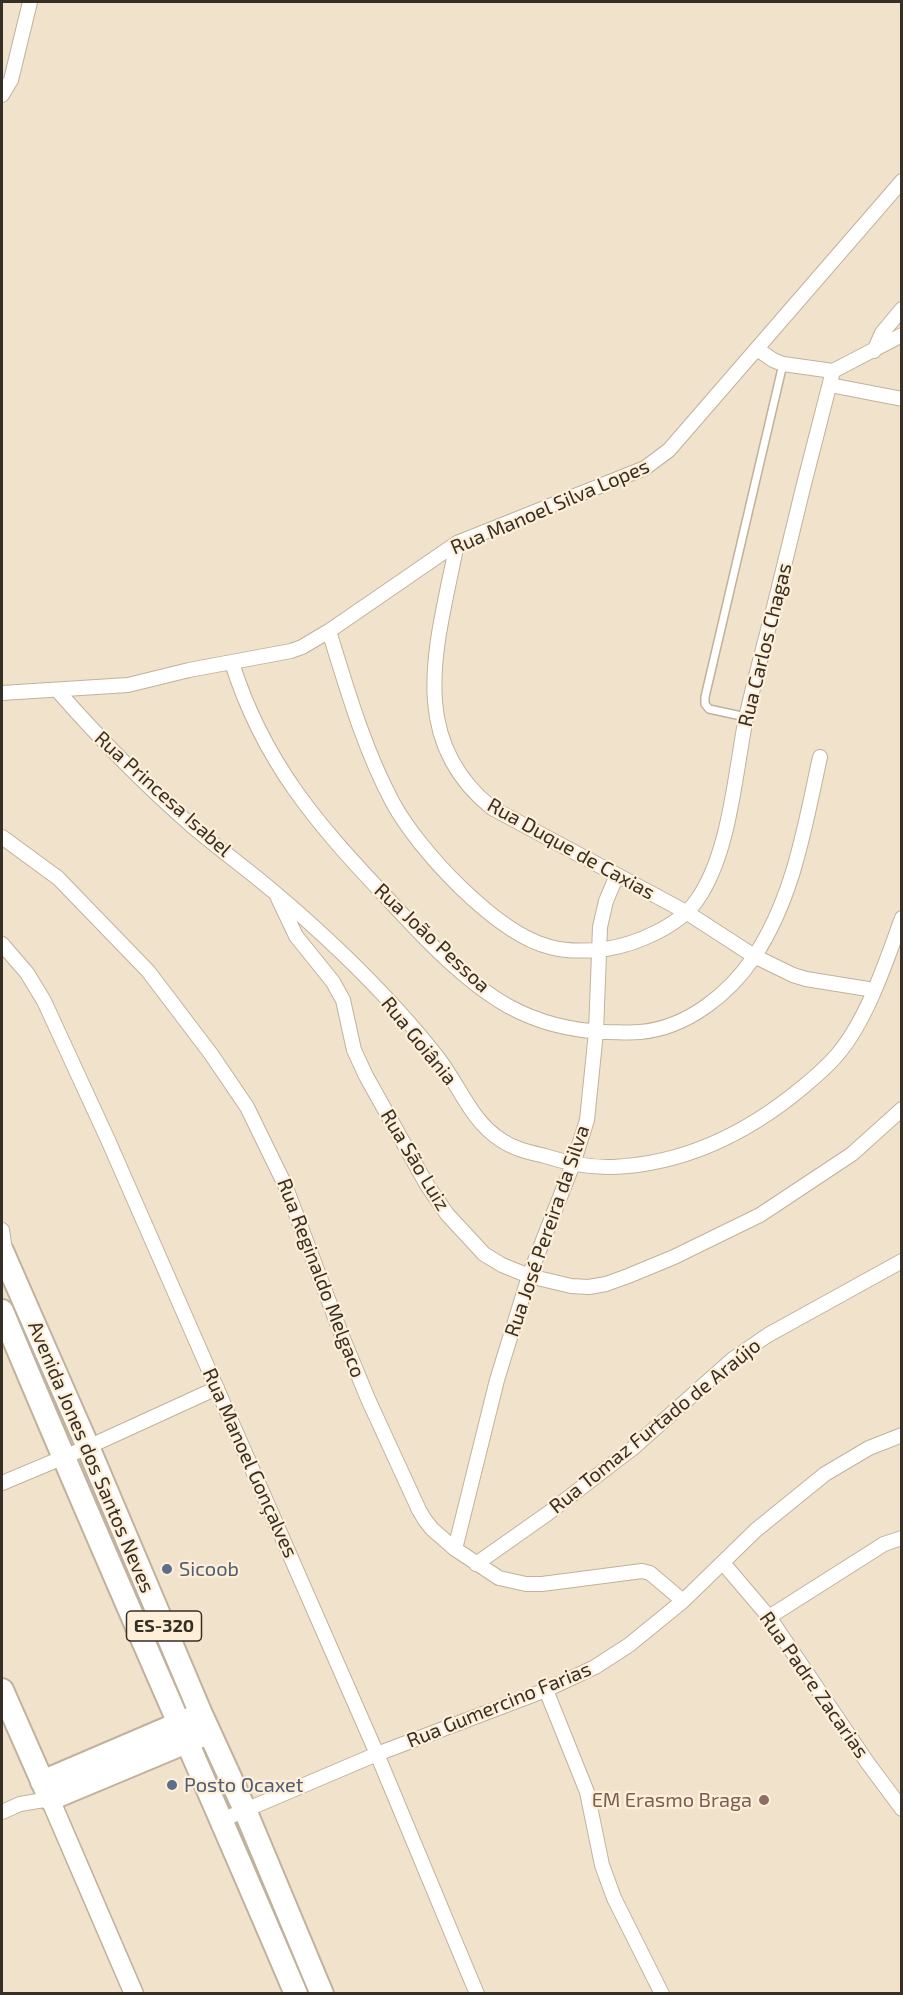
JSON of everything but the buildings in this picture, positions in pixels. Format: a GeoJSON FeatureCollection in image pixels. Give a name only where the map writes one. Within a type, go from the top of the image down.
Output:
{"type":"FeatureCollection","features":[{"type":"Feature","properties":{"kind":"main road","name":"Avenida Jones dos Santos Neves"},"geometry":{"type":"LineString","coordinates":[[3,1257],[88,1447],[322,1994]]}},
{"type":"Feature","properties":{"kind":"main road","name":"Avenida Jones dos Santos Neves"},"geometry":{"type":"LineString","coordinates":[[2,1311],[63,1458],[296,1994]]}},
{"type":"Feature","properties":{"kind":"main road"},"geometry":{"type":"LineString","coordinates":[[2,1690],[46,1791],[205,1723]]}},
{"type":"Feature","properties":{"kind":"street"},"geometry":{"type":"LineString","coordinates":[[2,95],[11,80],[30,2]]}},
{"type":"Feature","properties":{"kind":"street","name":"Rua Manoel Silva Lopes"},"geometry":{"type":"LineString","coordinates":[[2,693],[128,685],[189,670],[291,651],[329,631],[457,543],[645,468],[669,450],[902,181]]}},
{"type":"Feature","properties":{"kind":"street"},"geometry":{"type":"LineString","coordinates":[[874,351],[882,333],[902,309]]}},
{"type":"Feature","properties":{"kind":"street"},"geometry":{"type":"LineString","coordinates":[[832,378],[902,335]]}},
{"type":"Feature","properties":{"kind":"street"},"geometry":{"type":"LineString","coordinates":[[757,349],[783,364],[902,399]]}},
{"type":"Feature","properties":{"kind":"street","name":"Rua Carlos Chagas"},"geometry":{"type":"LineString","coordinates":[[329,631],[352,707],[392,802],[411,833],[444,870],[507,927],[551,948],[600,950],[623,946],[656,932],[686,912],[698,900],[715,864],[727,822],[746,717],[832,378]]}},
{"type":"Feature","properties":{"kind":"street","name":"Rua Duque de Caxias"},"geometry":{"type":"LineString","coordinates":[[457,543],[433,675],[437,716],[450,760],[469,788],[492,808],[686,912],[754,956],[806,980],[874,990]]}},
{"type":"Feature","properties":{"kind":"street","name":"Rua João Pessoa"},"geometry":{"type":"LineString","coordinates":[[232,663],[257,728],[289,784],[335,844],[468,978],[507,1005],[545,1023],[569,1029],[596,1032],[640,1032],[666,1026],[691,1016],[713,1002],[731,985],[754,956],[788,890],[801,844],[820,757]]}},
{"type":"Feature","properties":{"kind":"street","name":"Rua Princesa Isabel"},"geometry":{"type":"LineString","coordinates":[[57,690],[106,745],[192,825],[276,893]]}},
{"type":"Feature","properties":{"kind":"street","name":"Rua Reginaldo Melgaco"},"geometry":{"type":"LineString","coordinates":[[2,837],[58,878],[148,971],[211,1054],[247,1107],[285,1185],[346,1347],[419,1510],[432,1529],[454,1549],[499,1578],[526,1584],[553,1583],[642,1571],[657,1577],[682,1601]]}},
{"type":"Feature","properties":{"kind":"street","name":"Rua José Pereira da Silva"},"geometry":{"type":"LineString","coordinates":[[454,1549],[497,1380],[529,1276],[573,1164],[587,1120],[596,1032],[602,914],[617,874]]}},
{"type":"Feature","properties":{"kind":"street","name":"Rua Goiânia"},"geometry":{"type":"LineString","coordinates":[[276,893],[346,957],[418,1033],[440,1060],[485,1128],[514,1148],[573,1164],[613,1167],[649,1162],[692,1152],[735,1134],[775,1111],[837,1055],[852,1034],[874,990],[902,918]]}},
{"type":"Feature","properties":{"kind":"street","name":"Rua São Luiz"},"geometry":{"type":"LineString","coordinates":[[276,893],[296,936],[338,991],[348,1016],[354,1050],[366,1076],[427,1185],[447,1214],[484,1254],[502,1265],[529,1276],[571,1286],[589,1287],[606,1284],[674,1257],[760,1215],[852,1154],[902,1109]]}},
{"type":"Feature","properties":{"kind":"street","name":"Rua Manoel Gonçalves"},"geometry":{"type":"LineString","coordinates":[[2,944],[27,973],[44,1001],[108,1140],[377,1754],[477,1994]]}},
{"type":"Feature","properties":{"kind":"street"},"geometry":{"type":"LineString","coordinates":[[2,1230],[3,1257]]}},
{"type":"Feature","properties":{"kind":"street","name":"Rua Tomaz Furtado de Araújo"},"geometry":{"type":"LineString","coordinates":[[476,1564],[547,1514],[633,1448],[733,1359],[768,1335],[902,1262]]}},
{"type":"Feature","properties":{"kind":"street"},"geometry":{"type":"LineString","coordinates":[[2,1483],[88,1447],[217,1388]]}},
{"type":"Feature","properties":{"kind":"street","name":"Rua Gumercino Farias"},"geometry":{"type":"LineString","coordinates":[[222,1820],[377,1754],[546,1690],[613,1657],[682,1601],[756,1530],[825,1474],[869,1448],[902,1435]]}},
{"type":"Feature","properties":{"kind":"street"},"geometry":{"type":"LineString","coordinates":[[769,1617],[884,1544],[902,1538]]}},
{"type":"Feature","properties":{"kind":"street","name":"Rua Padre Zacarias"},"geometry":{"type":"LineString","coordinates":[[723,1563],[769,1617],[867,1762],[902,1809]]}},
{"type":"Feature","properties":{"kind":"street"},"geometry":{"type":"LineString","coordinates":[[546,1690],[587,1792],[602,1865],[614,1898],[662,1994]]}},
{"type":"Feature","properties":{"kind":"street"},"geometry":{"type":"LineString","coordinates":[[2,1812],[46,1791],[134,1994]]}},
{"type":"Feature","properties":{"kind":"lane"},"geometry":{"type":"LineString","coordinates":[[746,717],[709,709],[705,704],[705,697],[783,364]]}},
{"type":"Feature","properties":{"kind":"place","name":"Sicoob"},"geometry":{"type":"Point","coordinates":[167,1569]}},
{"type":"Feature","properties":{"kind":"place","name":"Posto Ocaxet"},"geometry":{"type":"Point","coordinates":[172,1785]}},
{"type":"Feature","properties":{"kind":"place","name":"EM Erasmo Braga"},"geometry":{"type":"Point","coordinates":[764,1800]}}]}
